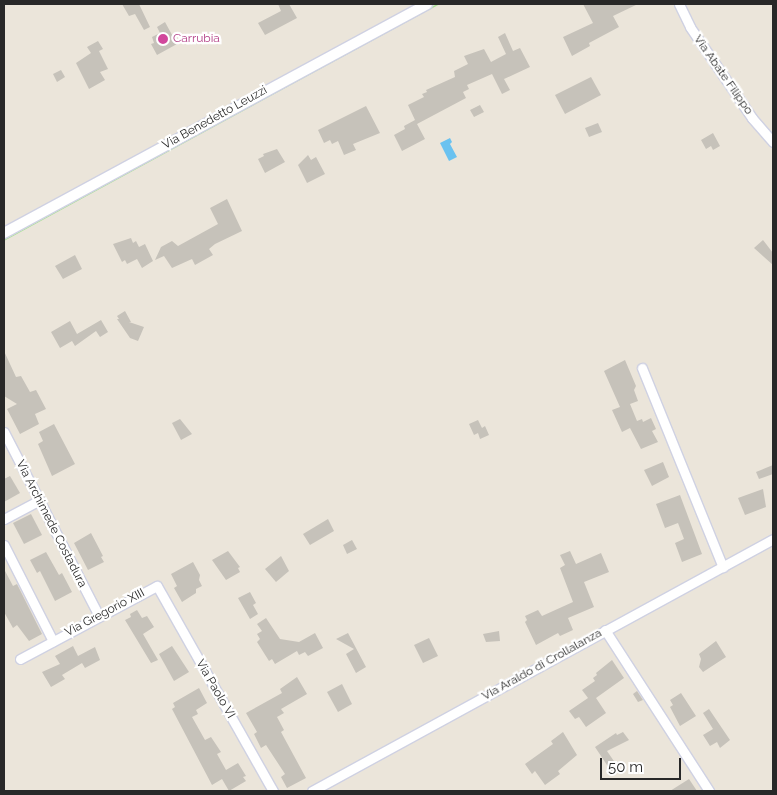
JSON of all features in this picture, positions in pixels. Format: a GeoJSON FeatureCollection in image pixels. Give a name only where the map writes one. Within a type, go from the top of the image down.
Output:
{"type":"FeatureCollection","features":[{"type":"Feature","properties":{"kind":"street","name":"Via Benedetto Leuzzi"},"geometry":{"type":"LineString","coordinates":[[4,233],[426,4]]}},
{"type":"Feature","properties":{"kind":"street","name":"Via Abate Filippo"},"geometry":{"type":"LineString","coordinates":[[679,4],[695,34],[752,118],[773,142]]}},
{"type":"Feature","properties":{"kind":"street"},"geometry":{"type":"LineString","coordinates":[[642,368],[723,567]]}},
{"type":"Feature","properties":{"kind":"street","name":"Via Archimede Costadura"},"geometry":{"type":"LineString","coordinates":[[4,432],[99,616]]}},
{"type":"Feature","properties":{"kind":"street"},"geometry":{"type":"LineString","coordinates":[[4,519],[39,500]]}},
{"type":"Feature","properties":{"kind":"street","name":"Via Araldo di Crollalanza"},"geometry":{"type":"LineString","coordinates":[[312,791],[773,539]]}},
{"type":"Feature","properties":{"kind":"street","name":"Via Gregorio XIII"},"geometry":{"type":"LineString","coordinates":[[4,545],[53,641]]}},
{"type":"Feature","properties":{"kind":"street","name":"Via Gregorio XIII"},"geometry":{"type":"LineString","coordinates":[[20,659],[157,586]]}},
{"type":"Feature","properties":{"kind":"street","name":"Via Paolo VI"},"geometry":{"type":"LineString","coordinates":[[157,586],[273,791]]}},
{"type":"Feature","properties":{"kind":"street"},"geometry":{"type":"LineString","coordinates":[[606,630],[709,791]]}},
{"type":"Feature","properties":{"kind":"green space"},"geometry":{"type":"Polygon","coordinates":[[[440,4],[4,241],[4,240],[440,4]]]}},
{"type":"Feature","properties":{"kind":"water"},"geometry":{"type":"Polygon","coordinates":[[[450,138],[452,142],[450,144],[457,157],[449,161],[440,143],[450,138]]]}},
{"type":"Feature","properties":{"kind":"building"},"geometry":{"type":"Polygon","coordinates":[[[122,4],[139,4],[150,27],[144,30],[135,14],[129,16],[122,4]]]}},
{"type":"Feature","properties":{"kind":"building"},"geometry":{"type":"Polygon","coordinates":[[[278,4],[289,4],[297,18],[265,35],[258,23],[281,11],[278,4]]]}},
{"type":"Feature","properties":{"kind":"building"},"geometry":{"type":"Polygon","coordinates":[[[583,4],[638,4],[613,16],[619,27],[589,43],[590,46],[572,56],[563,37],[593,23],[583,4]]]}},
{"type":"Feature","properties":{"kind":"building"},"geometry":{"type":"Polygon","coordinates":[[[165,22],[177,44],[157,55],[151,44],[154,43],[152,37],[160,33],[157,27],[165,22]]]}},
{"type":"Feature","properties":{"kind":"building"},"geometry":{"type":"Polygon","coordinates":[[[505,33],[513,51],[520,48],[530,67],[504,79],[510,90],[502,94],[492,74],[467,85],[469,89],[463,92],[466,98],[417,124],[425,139],[402,151],[394,135],[405,129],[404,126],[415,120],[408,105],[424,97],[422,94],[427,92],[426,90],[455,77],[454,71],[468,64],[464,56],[484,49],[491,62],[506,54],[498,37],[505,33]]]}},
{"type":"Feature","properties":{"kind":"building"},"geometry":{"type":"Polygon","coordinates":[[[98,41],[103,49],[99,51],[108,69],[100,72],[105,80],[89,89],[76,63],[91,53],[87,47],[98,41]]]}},
{"type":"Feature","properties":{"kind":"building"},"geometry":{"type":"Polygon","coordinates":[[[61,70],[65,77],[57,82],[53,74],[61,70]]]}},
{"type":"Feature","properties":{"kind":"building"},"geometry":{"type":"Polygon","coordinates":[[[591,77],[601,95],[565,114],[555,95],[591,77]]]}},
{"type":"Feature","properties":{"kind":"building"},"geometry":{"type":"Polygon","coordinates":[[[480,105],[484,112],[474,117],[470,110],[480,105]]]}},
{"type":"Feature","properties":{"kind":"building"},"geometry":{"type":"Polygon","coordinates":[[[366,106],[380,133],[353,144],[356,150],[344,155],[338,141],[332,144],[330,140],[324,143],[318,130],[366,106]]]}},
{"type":"Feature","properties":{"kind":"building"},"geometry":{"type":"Polygon","coordinates":[[[598,123],[602,132],[589,137],[585,128],[598,123]]]}},
{"type":"Feature","properties":{"kind":"building"},"geometry":{"type":"Polygon","coordinates":[[[713,133],[720,146],[713,150],[711,146],[706,149],[701,140],[713,133]]]}},
{"type":"Feature","properties":{"kind":"building"},"geometry":{"type":"Polygon","coordinates":[[[277,149],[285,162],[265,173],[258,159],[264,156],[263,154],[277,149]]]}},
{"type":"Feature","properties":{"kind":"building"},"geometry":{"type":"Polygon","coordinates":[[[308,155],[311,160],[316,157],[325,174],[307,183],[298,165],[308,155]]]}},
{"type":"Feature","properties":{"kind":"building"},"geometry":{"type":"Polygon","coordinates":[[[227,199],[242,231],[215,244],[209,249],[213,255],[195,265],[192,259],[172,268],[164,256],[155,260],[161,247],[172,241],[178,246],[218,224],[210,208],[227,199]]]}},
{"type":"Feature","properties":{"kind":"building"},"geometry":{"type":"Polygon","coordinates":[[[131,238],[133,243],[136,241],[139,247],[145,244],[153,261],[142,268],[137,259],[127,264],[125,260],[122,262],[113,244],[131,238]]]}},
{"type":"Feature","properties":{"kind":"building"},"geometry":{"type":"Polygon","coordinates":[[[763,240],[773,253],[773,265],[754,248],[763,240]]]}},
{"type":"Feature","properties":{"kind":"building"},"geometry":{"type":"Polygon","coordinates":[[[75,255],[82,269],[63,279],[55,266],[75,255]]]}},
{"type":"Feature","properties":{"kind":"building"},"geometry":{"type":"Polygon","coordinates":[[[125,311],[131,322],[129,322],[144,327],[138,341],[130,338],[117,319],[119,319],[117,316],[125,311]]]}},
{"type":"Feature","properties":{"kind":"building"},"geometry":{"type":"Polygon","coordinates":[[[101,320],[108,332],[100,337],[96,331],[75,346],[72,341],[60,348],[51,332],[70,321],[77,334],[101,320]]]}},
{"type":"Feature","properties":{"kind":"building"},"geometry":{"type":"Polygon","coordinates":[[[4,351],[16,377],[21,376],[30,392],[36,390],[46,409],[35,414],[39,424],[20,434],[7,409],[17,404],[4,396],[4,351]]]}},
{"type":"Feature","properties":{"kind":"building"},"geometry":{"type":"Polygon","coordinates":[[[625,360],[636,386],[634,390],[638,401],[630,404],[637,421],[642,419],[643,422],[651,418],[656,429],[652,431],[658,442],[641,449],[630,428],[622,432],[612,410],[620,407],[604,371],[625,360]]]}},
{"type":"Feature","properties":{"kind":"building"},"geometry":{"type":"Polygon","coordinates":[[[180,419],[192,434],[181,440],[172,423],[180,419]]]}},
{"type":"Feature","properties":{"kind":"building"},"geometry":{"type":"Polygon","coordinates":[[[478,420],[482,428],[485,426],[489,435],[480,439],[478,433],[474,435],[469,424],[478,420]]]}},
{"type":"Feature","properties":{"kind":"building"},"geometry":{"type":"Polygon","coordinates":[[[54,424],[75,464],[52,476],[38,444],[43,441],[39,432],[54,424]]]}},
{"type":"Feature","properties":{"kind":"building"},"geometry":{"type":"Polygon","coordinates":[[[663,462],[669,477],[652,486],[644,470],[663,462]]]}},
{"type":"Feature","properties":{"kind":"building"},"geometry":{"type":"Polygon","coordinates":[[[773,465],[773,474],[759,479],[756,472],[773,465]]]}},
{"type":"Feature","properties":{"kind":"building"},"geometry":{"type":"Polygon","coordinates":[[[10,476],[20,493],[4,502],[4,479],[10,476]]]}},
{"type":"Feature","properties":{"kind":"building"},"geometry":{"type":"Polygon","coordinates":[[[763,489],[766,507],[745,515],[738,498],[763,489]]]}},
{"type":"Feature","properties":{"kind":"building"},"geometry":{"type":"Polygon","coordinates":[[[680,495],[702,554],[682,562],[675,543],[684,539],[678,523],[665,528],[656,504],[680,495]]]}},
{"type":"Feature","properties":{"kind":"building"},"geometry":{"type":"Polygon","coordinates":[[[31,514],[42,535],[24,544],[13,523],[31,514]]]}},
{"type":"Feature","properties":{"kind":"building"},"geometry":{"type":"Polygon","coordinates":[[[328,519],[334,531],[310,545],[303,534],[328,519]]]}},
{"type":"Feature","properties":{"kind":"building"},"geometry":{"type":"Polygon","coordinates":[[[91,533],[103,556],[101,557],[104,562],[88,570],[74,543],[91,533]]]}},
{"type":"Feature","properties":{"kind":"building"},"geometry":{"type":"Polygon","coordinates":[[[352,540],[357,549],[347,554],[343,545],[352,540]]]}},
{"type":"Feature","properties":{"kind":"building"},"geometry":{"type":"Polygon","coordinates":[[[228,551],[240,567],[238,568],[240,572],[226,580],[212,560],[228,551]]]}},
{"type":"Feature","properties":{"kind":"building"},"geometry":{"type":"Polygon","coordinates":[[[570,551],[576,564],[601,553],[609,572],[584,582],[594,607],[568,618],[573,630],[560,636],[558,633],[536,645],[525,622],[527,620],[525,616],[538,610],[542,616],[573,602],[560,568],[565,565],[560,555],[570,551]]]}},
{"type":"Feature","properties":{"kind":"building"},"geometry":{"type":"Polygon","coordinates":[[[46,552],[59,575],[62,573],[72,592],[55,601],[40,571],[37,573],[30,560],[46,552]]]}},
{"type":"Feature","properties":{"kind":"building"},"geometry":{"type":"Polygon","coordinates":[[[281,556],[289,571],[276,582],[265,569],[281,556]]]}},
{"type":"Feature","properties":{"kind":"building"},"geometry":{"type":"Polygon","coordinates":[[[193,562],[200,575],[199,580],[202,586],[196,589],[196,593],[182,602],[174,588],[177,586],[171,574],[193,562]]]}},
{"type":"Feature","properties":{"kind":"building"},"geometry":{"type":"Polygon","coordinates":[[[4,569],[13,586],[17,584],[42,634],[29,641],[17,625],[13,628],[4,612],[4,569]]]}},
{"type":"Feature","properties":{"kind":"building"},"geometry":{"type":"Polygon","coordinates":[[[250,592],[256,603],[253,605],[258,614],[250,619],[238,598],[250,592]]]}},
{"type":"Feature","properties":{"kind":"building"},"geometry":{"type":"Polygon","coordinates":[[[137,610],[142,618],[147,616],[154,627],[143,634],[158,660],[151,663],[125,620],[131,617],[130,614],[137,610]]]}},
{"type":"Feature","properties":{"kind":"building"},"geometry":{"type":"Polygon","coordinates":[[[266,618],[280,639],[299,642],[315,633],[323,648],[308,656],[305,652],[299,655],[297,651],[275,664],[272,659],[269,661],[257,642],[260,639],[257,634],[262,631],[257,624],[266,618]]]}},
{"type":"Feature","properties":{"kind":"building"},"geometry":{"type":"Polygon","coordinates":[[[499,631],[500,641],[486,642],[483,634],[499,631]]]}},
{"type":"Feature","properties":{"kind":"building"},"geometry":{"type":"Polygon","coordinates":[[[348,633],[366,667],[356,673],[346,654],[354,649],[336,639],[348,633]]]}},
{"type":"Feature","properties":{"kind":"building"},"geometry":{"type":"Polygon","coordinates":[[[429,638],[438,656],[423,663],[414,645],[429,638]]]}},
{"type":"Feature","properties":{"kind":"building"},"geometry":{"type":"Polygon","coordinates":[[[716,641],[726,657],[703,672],[699,667],[701,659],[699,654],[716,641]]]}},
{"type":"Feature","properties":{"kind":"building"},"geometry":{"type":"Polygon","coordinates":[[[73,646],[78,656],[95,647],[100,660],[85,668],[82,663],[62,675],[65,679],[51,687],[42,672],[60,664],[55,656],[73,646]]]}},
{"type":"Feature","properties":{"kind":"building"},"geometry":{"type":"Polygon","coordinates":[[[172,646],[189,672],[174,681],[159,654],[172,646]]]}},
{"type":"Feature","properties":{"kind":"building"},"geometry":{"type":"Polygon","coordinates":[[[612,660],[624,678],[596,698],[606,713],[586,727],[579,717],[575,719],[569,711],[588,698],[582,690],[595,681],[593,678],[597,675],[596,673],[612,660]]]}},
{"type":"Feature","properties":{"kind":"building"},"geometry":{"type":"Polygon","coordinates":[[[297,677],[307,694],[281,709],[284,713],[277,717],[284,730],[281,732],[306,778],[287,788],[281,777],[285,774],[266,745],[261,748],[254,734],[257,732],[246,713],[282,693],[280,689],[297,677]]]}},
{"type":"Feature","properties":{"kind":"building"},"geometry":{"type":"Polygon","coordinates":[[[342,684],[352,704],[338,712],[327,692],[342,684]]]}},
{"type":"Feature","properties":{"kind":"building"},"geometry":{"type":"Polygon","coordinates":[[[199,688],[207,703],[196,710],[198,714],[192,717],[205,740],[211,737],[221,752],[217,754],[226,770],[238,763],[246,776],[243,777],[246,781],[229,791],[222,779],[212,785],[172,709],[175,707],[173,703],[199,688]]]}},
{"type":"Feature","properties":{"kind":"building"},"geometry":{"type":"Polygon","coordinates":[[[637,691],[643,700],[638,702],[633,694],[637,691]]]}},
{"type":"Feature","properties":{"kind":"building"},"geometry":{"type":"Polygon","coordinates":[[[681,693],[696,716],[680,726],[670,707],[673,705],[670,700],[681,693]]]}},
{"type":"Feature","properties":{"kind":"building"},"geometry":{"type":"Polygon","coordinates":[[[709,709],[730,740],[720,748],[717,742],[710,746],[703,735],[713,729],[703,713],[709,709]]]}},
{"type":"Feature","properties":{"kind":"building"},"geometry":{"type":"Polygon","coordinates":[[[563,732],[577,755],[558,771],[560,774],[545,785],[535,771],[532,774],[525,764],[553,744],[551,741],[563,732]]]}},
{"type":"Feature","properties":{"kind":"building"},"geometry":{"type":"Polygon","coordinates":[[[623,732],[629,740],[607,751],[618,767],[611,771],[595,747],[616,733],[617,735],[623,732]]]}},
{"type":"Feature","properties":{"kind":"building"},"geometry":{"type":"Polygon","coordinates":[[[689,779],[697,791],[670,791],[689,779]]]}},
{"type":"Feature","properties":{"kind":"place","name":"Carrubia"},"geometry":{"type":"Point","coordinates":[163,39]}}]}
